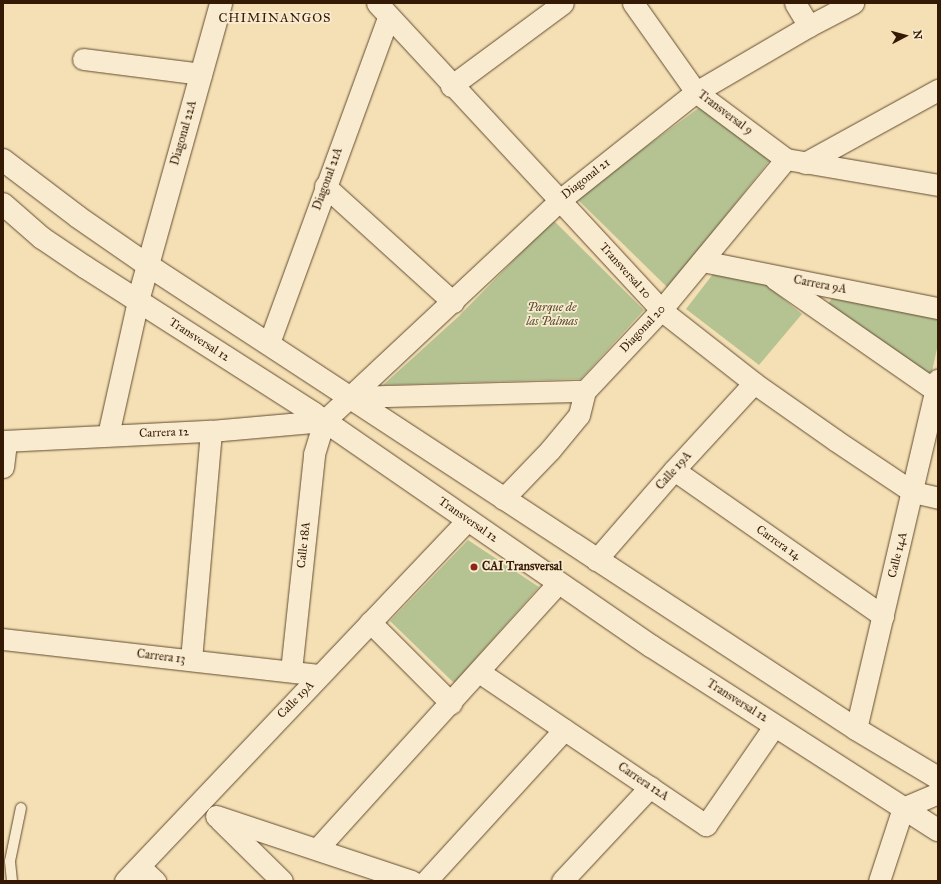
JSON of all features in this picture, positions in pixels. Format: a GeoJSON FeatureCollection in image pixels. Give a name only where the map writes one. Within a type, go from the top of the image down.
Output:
{"type":"FeatureCollection","features":[{"type":"Feature","properties":{"kind":"main road","name":"Diagonal 22A"},"geometry":{"type":"LineString","coordinates":[[138,301],[146,264],[221,3]]}},
{"type":"Feature","properties":{"kind":"main road"},"geometry":{"type":"LineString","coordinates":[[3,160],[78,217],[146,264],[269,343],[502,499],[856,729],[938,778]]}},
{"type":"Feature","properties":{"kind":"main road","name":"Transversal 12"},"geometry":{"type":"LineString","coordinates":[[3,204],[42,238],[324,420],[651,646],[938,830]]}},
{"type":"Feature","properties":{"kind":"street"},"geometry":{"type":"LineString","coordinates":[[451,86],[563,3]]}},
{"type":"Feature","properties":{"kind":"street","name":"Transversal 9"},"geometry":{"type":"LineString","coordinates":[[633,3],[696,92],[795,161]]}},
{"type":"Feature","properties":{"kind":"street"},"geometry":{"type":"LineString","coordinates":[[795,3],[809,26]]}},
{"type":"Feature","properties":{"kind":"street","name":"Diagonal 21"},"geometry":{"type":"LineString","coordinates":[[324,420],[453,302],[560,200],[696,92],[809,26],[853,3]]}},
{"type":"Feature","properties":{"kind":"street","name":"Transversal 10"},"geometry":{"type":"LineString","coordinates":[[382,10],[451,86],[560,200],[661,310],[754,383],[913,492]]}},
{"type":"Feature","properties":{"kind":"street","name":"Diagonal 21A"},"geometry":{"type":"LineString","coordinates":[[269,343],[325,186],[382,10]]}},
{"type":"Feature","properties":{"kind":"street"},"geometry":{"type":"LineString","coordinates":[[83,59],[201,74]]}},
{"type":"Feature","properties":{"kind":"street","name":"Diagonal 20"},"geometry":{"type":"LineString","coordinates":[[584,391],[661,310],[702,261],[795,161],[938,90]]}},
{"type":"Feature","properties":{"kind":"street"},"geometry":{"type":"LineString","coordinates":[[795,161],[938,185]]}},
{"type":"Feature","properties":{"kind":"street"},"geometry":{"type":"LineString","coordinates":[[325,186],[453,302]]}},
{"type":"Feature","properties":{"kind":"street","name":"Carrera 9A"},"geometry":{"type":"LineString","coordinates":[[702,261],[938,308]]}},
{"type":"Feature","properties":{"kind":"street"},"geometry":{"type":"LineString","coordinates":[[768,275],[814,307],[937,385]]}},
{"type":"Feature","properties":{"kind":"street"},"geometry":{"type":"LineString","coordinates":[[814,307],[830,287]]}},
{"type":"Feature","properties":{"kind":"street"},"geometry":{"type":"LineString","coordinates":[[108,435],[138,301]]}},
{"type":"Feature","properties":{"kind":"street","name":"Calle 19A"},"geometry":{"type":"LineString","coordinates":[[596,560],[674,470],[754,383]]}},
{"type":"Feature","properties":{"kind":"street","name":"Calle 14A"},"geometry":{"type":"LineString","coordinates":[[856,729],[937,385]]}},
{"type":"Feature","properties":{"kind":"street"},"geometry":{"type":"LineString","coordinates":[[349,397],[584,391],[579,415],[550,450],[502,499]]}},
{"type":"Feature","properties":{"kind":"street","name":"Carrera 12"},"geometry":{"type":"LineString","coordinates":[[5,441],[287,426],[324,420]]}},
{"type":"Feature","properties":{"kind":"street","name":"Calle 18A"},"geometry":{"type":"LineString","coordinates":[[291,672],[314,454],[324,420]]}},
{"type":"Feature","properties":{"kind":"street"},"geometry":{"type":"LineString","coordinates":[[191,660],[211,431]]}},
{"type":"Feature","properties":{"kind":"street"},"geometry":{"type":"LineString","coordinates":[[3,466],[5,441]]}},
{"type":"Feature","properties":{"kind":"street","name":"Carrera 14"},"geometry":{"type":"LineString","coordinates":[[674,470],[883,616]]}},
{"type":"Feature","properties":{"kind":"street"},"geometry":{"type":"LineString","coordinates":[[913,492],[938,498]]}},
{"type":"Feature","properties":{"kind":"street","name":"Calle 19A"},"geometry":{"type":"LineString","coordinates":[[125,881],[140,867],[200,800],[468,520]]}},
{"type":"Feature","properties":{"kind":"street"},"geometry":{"type":"LineString","coordinates":[[317,850],[558,583]]}},
{"type":"Feature","properties":{"kind":"street"},"geometry":{"type":"LineString","coordinates":[[370,622],[451,703]]}},
{"type":"Feature","properties":{"kind":"street","name":"Carrera 13"},"geometry":{"type":"LineString","coordinates":[[3,639],[319,675]]}},
{"type":"Feature","properties":{"kind":"street","name":"Carrera 12A"},"geometry":{"type":"LineString","coordinates":[[479,672],[706,825],[775,725]]}},
{"type":"Feature","properties":{"kind":"street"},"geometry":{"type":"LineString","coordinates":[[426,881],[564,730]]}},
{"type":"Feature","properties":{"kind":"street"},"geometry":{"type":"LineString","coordinates":[[562,881],[650,787]]}},
{"type":"Feature","properties":{"kind":"street"},"geometry":{"type":"LineString","coordinates":[[879,881],[903,808],[938,793]]}},
{"type":"Feature","properties":{"kind":"street"},"geometry":{"type":"LineString","coordinates":[[200,800],[282,881]]}},
{"type":"Feature","properties":{"kind":"street"},"geometry":{"type":"LineString","coordinates":[[216,816],[411,881]]}},
{"type":"Feature","properties":{"kind":"street"},"geometry":{"type":"LineString","coordinates":[[140,867],[155,881]]}},
{"type":"Feature","properties":{"kind":"lane"},"geometry":{"type":"LineString","coordinates":[[12,881],[10,861],[20,808]]}},
{"type":"Feature","properties":{"kind":"green space"},"geometry":{"type":"Polygon","coordinates":[[[700,107],[770,160],[668,288],[576,198],[700,107]]]}},
{"type":"Feature","properties":{"kind":"green space","name":"Parque de las Palmas"},"geometry":{"type":"Polygon","coordinates":[[[553,220],[644,310],[581,379],[383,385],[459,316],[553,220]]]}},
{"type":"Feature","properties":{"kind":"green space"},"geometry":{"type":"Polygon","coordinates":[[[713,274],[765,284],[802,314],[759,365],[686,309],[713,274]]]}},
{"type":"Feature","properties":{"kind":"green space"},"geometry":{"type":"Polygon","coordinates":[[[834,295],[938,316],[938,344],[931,376],[826,307],[834,295]]]}},
{"type":"Feature","properties":{"kind":"green space"},"geometry":{"type":"Polygon","coordinates":[[[468,540],[539,587],[454,683],[390,621],[468,540]]]}},
{"type":"Feature","properties":{"kind":"place","name":"CAI Transversal"},"geometry":{"type":"Point","coordinates":[474,567]}},
{"type":"Feature","properties":{"kind":"district","name":"CHIMINANGOS"},"geometry":{"type":"Point","coordinates":[275,18]}}]}
